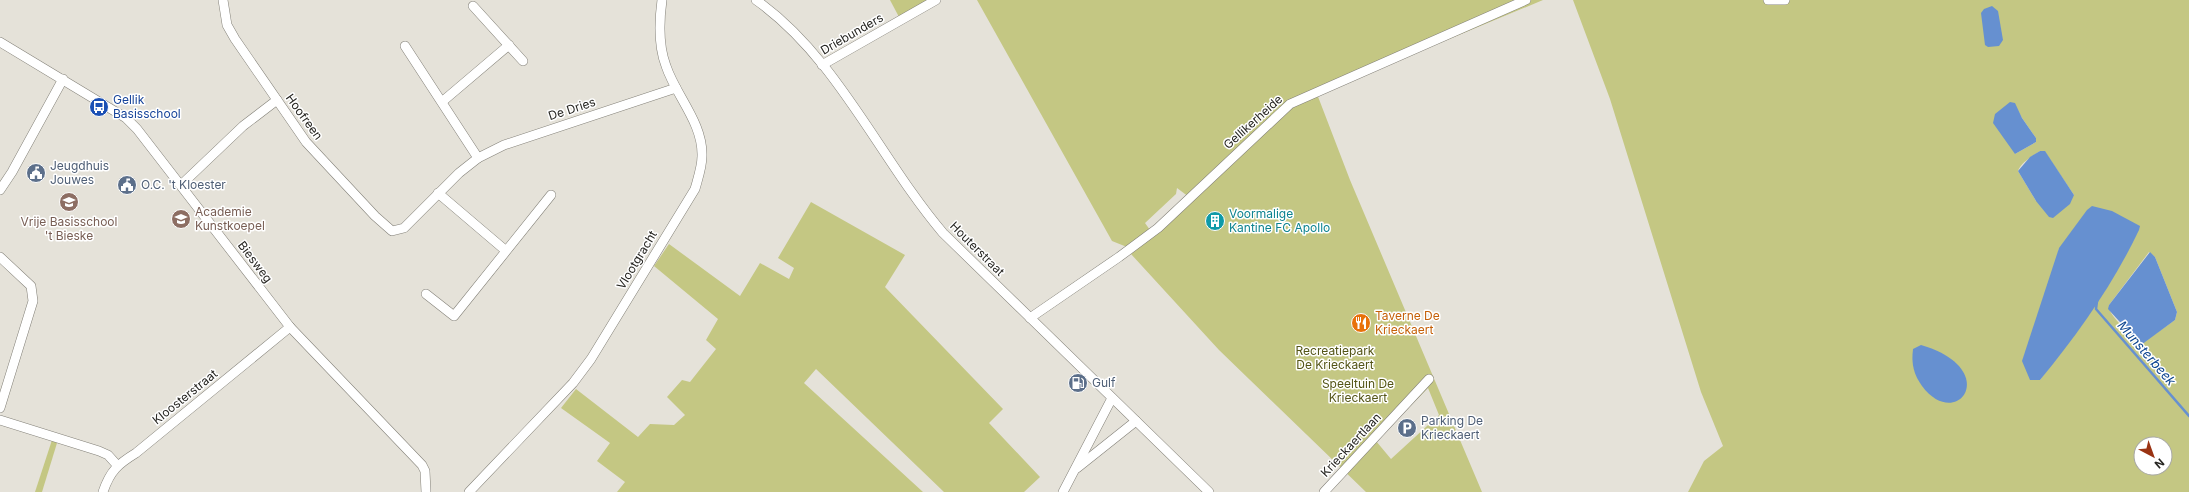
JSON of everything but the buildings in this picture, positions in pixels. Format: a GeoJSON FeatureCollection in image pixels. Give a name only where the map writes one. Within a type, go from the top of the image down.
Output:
{"type":"FeatureCollection","features":[{"type":"Feature","properties":{"kind":"street","name":"Hoofreen"},"geometry":{"type":"LineString","coordinates":[[223,0],[227,25],[306,142],[384,226],[392,231]]}},
{"type":"Feature","properties":{"kind":"street","name":"Vlootgracht"},"geometry":{"type":"LineString","coordinates":[[469,492],[573,383],[591,359],[695,189],[700,169],[701,144],[696,127],[666,66],[660,45],[659,23],[662,0]]}},
{"type":"Feature","properties":{"kind":"street","name":"Houterstraat"},"geometry":{"type":"LineString","coordinates":[[756,0],[799,36],[822,65],[926,214],[943,233],[1209,492]]}},
{"type":"Feature","properties":{"kind":"street","name":"Driebunders"},"geometry":{"type":"LineString","coordinates":[[822,65],[936,0]]}},
{"type":"Feature","properties":{"kind":"street","name":"Gellikerheide"},"geometry":{"type":"LineString","coordinates":[[1030,318],[1119,257],[1158,228],[1290,104],[1526,0]]}},
{"type":"Feature","properties":{"kind":"street"},"geometry":{"type":"LineString","coordinates":[[1768,0],[1782,1]]}},
{"type":"Feature","properties":{"kind":"street"},"geometry":{"type":"LineString","coordinates":[[473,6],[523,61]]}},
{"type":"Feature","properties":{"kind":"street","name":"Biesweg"},"geometry":{"type":"LineString","coordinates":[[0,42],[126,118],[181,185],[290,327],[422,465],[425,471],[426,492]]}},
{"type":"Feature","properties":{"kind":"street"},"geometry":{"type":"LineString","coordinates":[[443,101],[509,45]]}},
{"type":"Feature","properties":{"kind":"street"},"geometry":{"type":"LineString","coordinates":[[404,46],[443,101],[478,158]]}},
{"type":"Feature","properties":{"kind":"street"},"geometry":{"type":"LineString","coordinates":[[0,190],[12,172],[63,79]]}},
{"type":"Feature","properties":{"kind":"street","name":"De Dries"},"geometry":{"type":"LineString","coordinates":[[392,231],[404,228],[438,193],[478,158],[504,145],[676,88]]}},
{"type":"Feature","properties":{"kind":"street"},"geometry":{"type":"LineString","coordinates":[[181,185],[243,126],[277,100]]}},
{"type":"Feature","properties":{"kind":"street"},"geometry":{"type":"LineString","coordinates":[[438,193],[505,250]]}},
{"type":"Feature","properties":{"kind":"street"},"geometry":{"type":"LineString","coordinates":[[426,294],[454,316],[551,194]]}},
{"type":"Feature","properties":{"kind":"street"},"geometry":{"type":"LineString","coordinates":[[0,257],[32,286],[34,301],[0,408]]}},
{"type":"Feature","properties":{"kind":"street","name":"Kloosterstraat"},"geometry":{"type":"LineString","coordinates":[[103,492],[106,482],[117,465],[136,453],[290,327]]}},
{"type":"Feature","properties":{"kind":"street","name":"Krieckaertlaan"},"geometry":{"type":"LineString","coordinates":[[1324,492],[1430,379]]}},
{"type":"Feature","properties":{"kind":"street"},"geometry":{"type":"LineString","coordinates":[[1063,492],[1112,398]]}},
{"type":"Feature","properties":{"kind":"street"},"geometry":{"type":"LineString","coordinates":[[0,420],[99,451],[108,455],[117,465]]}},
{"type":"Feature","properties":{"kind":"street"},"geometry":{"type":"LineString","coordinates":[[1075,470],[1136,421]]}},
{"type":"Feature","properties":{"kind":"green space"},"geometry":{"type":"Polygon","coordinates":[[[890,0],[929,0],[899,17],[890,0]]]}},
{"type":"Feature","properties":{"kind":"green space"},"geometry":{"type":"Polygon","coordinates":[[[977,0],[1543,0],[1317,94],[1350,180],[1482,492],[1366,492],[1219,350],[1131,254],[1193,200],[1177,188],[1176,194],[1145,223],[1150,230],[1127,247],[1112,241],[977,0]],[[1428,388],[1376,441],[1391,459],[1439,415],[1428,388]]]}},
{"type":"Feature","properties":{"kind":"green space"},"geometry":{"type":"Polygon","coordinates":[[[1573,0],[2189,0],[2189,492],[1688,492],[1704,461],[1723,446],[1701,392],[1610,99],[1573,0]],[[2014,103],[2015,154],[2036,142],[2036,138],[2022,118],[2014,103]],[[2040,151],[2024,162],[2018,171],[2036,201],[2074,195],[2045,152],[2040,151]],[[2059,248],[2040,380],[2098,300],[2059,248]],[[2149,252],[2109,305],[2109,309],[2116,320],[2141,344],[2175,320],[2177,312],[2155,257],[2149,252]]]}},
{"type":"Feature","properties":{"kind":"green space"},"geometry":{"type":"Polygon","coordinates":[[[811,202],[905,255],[885,287],[1003,409],[989,423],[1040,477],[1024,492],[944,492],[816,369],[804,383],[923,492],[617,492],[625,482],[597,461],[610,443],[561,408],[576,389],[638,437],[650,424],[674,425],[685,415],[667,397],[682,380],[690,382],[716,349],[706,340],[718,319],[654,266],[669,244],[740,296],[760,263],[789,279],[794,268],[778,258],[811,202]]]}},
{"type":"Feature","properties":{"kind":"green space"},"geometry":{"type":"Polygon","coordinates":[[[52,440],[57,443],[42,492],[35,492],[52,440]]]}},
{"type":"Feature","properties":{"kind":"water"},"geometry":{"type":"Polygon","coordinates":[[[1992,6],[1998,11],[2003,40],[1999,46],[1988,47],[1985,45],[1981,13],[1984,9],[1992,6]]]}},
{"type":"Feature","properties":{"kind":"water"},"geometry":{"type":"Polygon","coordinates":[[[2010,102],[2015,103],[2022,118],[2036,138],[2036,142],[2015,154],[1993,123],[1995,114],[2010,102]]]}},
{"type":"Feature","properties":{"kind":"water"},"geometry":{"type":"Polygon","coordinates":[[[2040,151],[2045,151],[2074,195],[2070,204],[2053,218],[2049,217],[2036,201],[2018,171],[2030,157],[2040,151]]]}},
{"type":"Feature","properties":{"kind":"water"},"geometry":{"type":"Polygon","coordinates":[[[2092,206],[2112,211],[2140,226],[2139,230],[2107,289],[2068,345],[2040,380],[2030,380],[2022,361],[2059,248],[2087,210],[2092,206]]]}},
{"type":"Feature","properties":{"kind":"water"},"geometry":{"type":"Polygon","coordinates":[[[2150,252],[2155,257],[2177,312],[2175,320],[2141,345],[2108,309],[2109,305],[2150,252]]]}},
{"type":"Feature","properties":{"kind":"water"},"geometry":{"type":"Polygon","coordinates":[[[1921,345],[1946,356],[1961,368],[1967,381],[1965,392],[1959,400],[1948,403],[1935,399],[1922,386],[1915,373],[1912,360],[1913,349],[1921,345]]]}},
{"type":"Feature","properties":{"kind":"waterway","name":"Munsterbeek"},"geometry":{"type":"LineString","coordinates":[[2097,301],[2096,309],[2189,416]]}},
{"type":"Feature","properties":{"kind":"place","name":"Gellik Basisschool"},"geometry":{"type":"Point","coordinates":[99,107]}},
{"type":"Feature","properties":{"kind":"place","name":"Jeugdhuis Jouwes"},"geometry":{"type":"Point","coordinates":[36,173]}},
{"type":"Feature","properties":{"kind":"place","name":"O.C. 't Kloester"},"geometry":{"type":"Point","coordinates":[127,185]}},
{"type":"Feature","properties":{"kind":"place","name":"Vrije Basisschool 't Bieske"},"geometry":{"type":"Point","coordinates":[69,202]}},
{"type":"Feature","properties":{"kind":"place","name":"Academie Kunstkoepel"},"geometry":{"type":"Point","coordinates":[181,219]}},
{"type":"Feature","properties":{"kind":"place","name":"Voormalige Kantine FC Apollo"},"geometry":{"type":"Point","coordinates":[1215,221]}},
{"type":"Feature","properties":{"kind":"place","name":"Taverne De Krieckaert"},"geometry":{"type":"Point","coordinates":[1361,323]}},
{"type":"Feature","properties":{"kind":"place","name":"Gulf"},"geometry":{"type":"Point","coordinates":[1078,383]}},
{"type":"Feature","properties":{"kind":"place","name":"Parking De Krieckaert"},"geometry":{"type":"Point","coordinates":[1407,428]}},
{"type":"Feature","properties":{"kind":"park label","name":"Recreatiepark De Krieckaert"},"geometry":{"type":"Point","coordinates":[1335,358]}},
{"type":"Feature","properties":{"kind":"park label","name":"Speeltuin De Krieckaert"},"geometry":{"type":"Point","coordinates":[1358,391]}}]}
